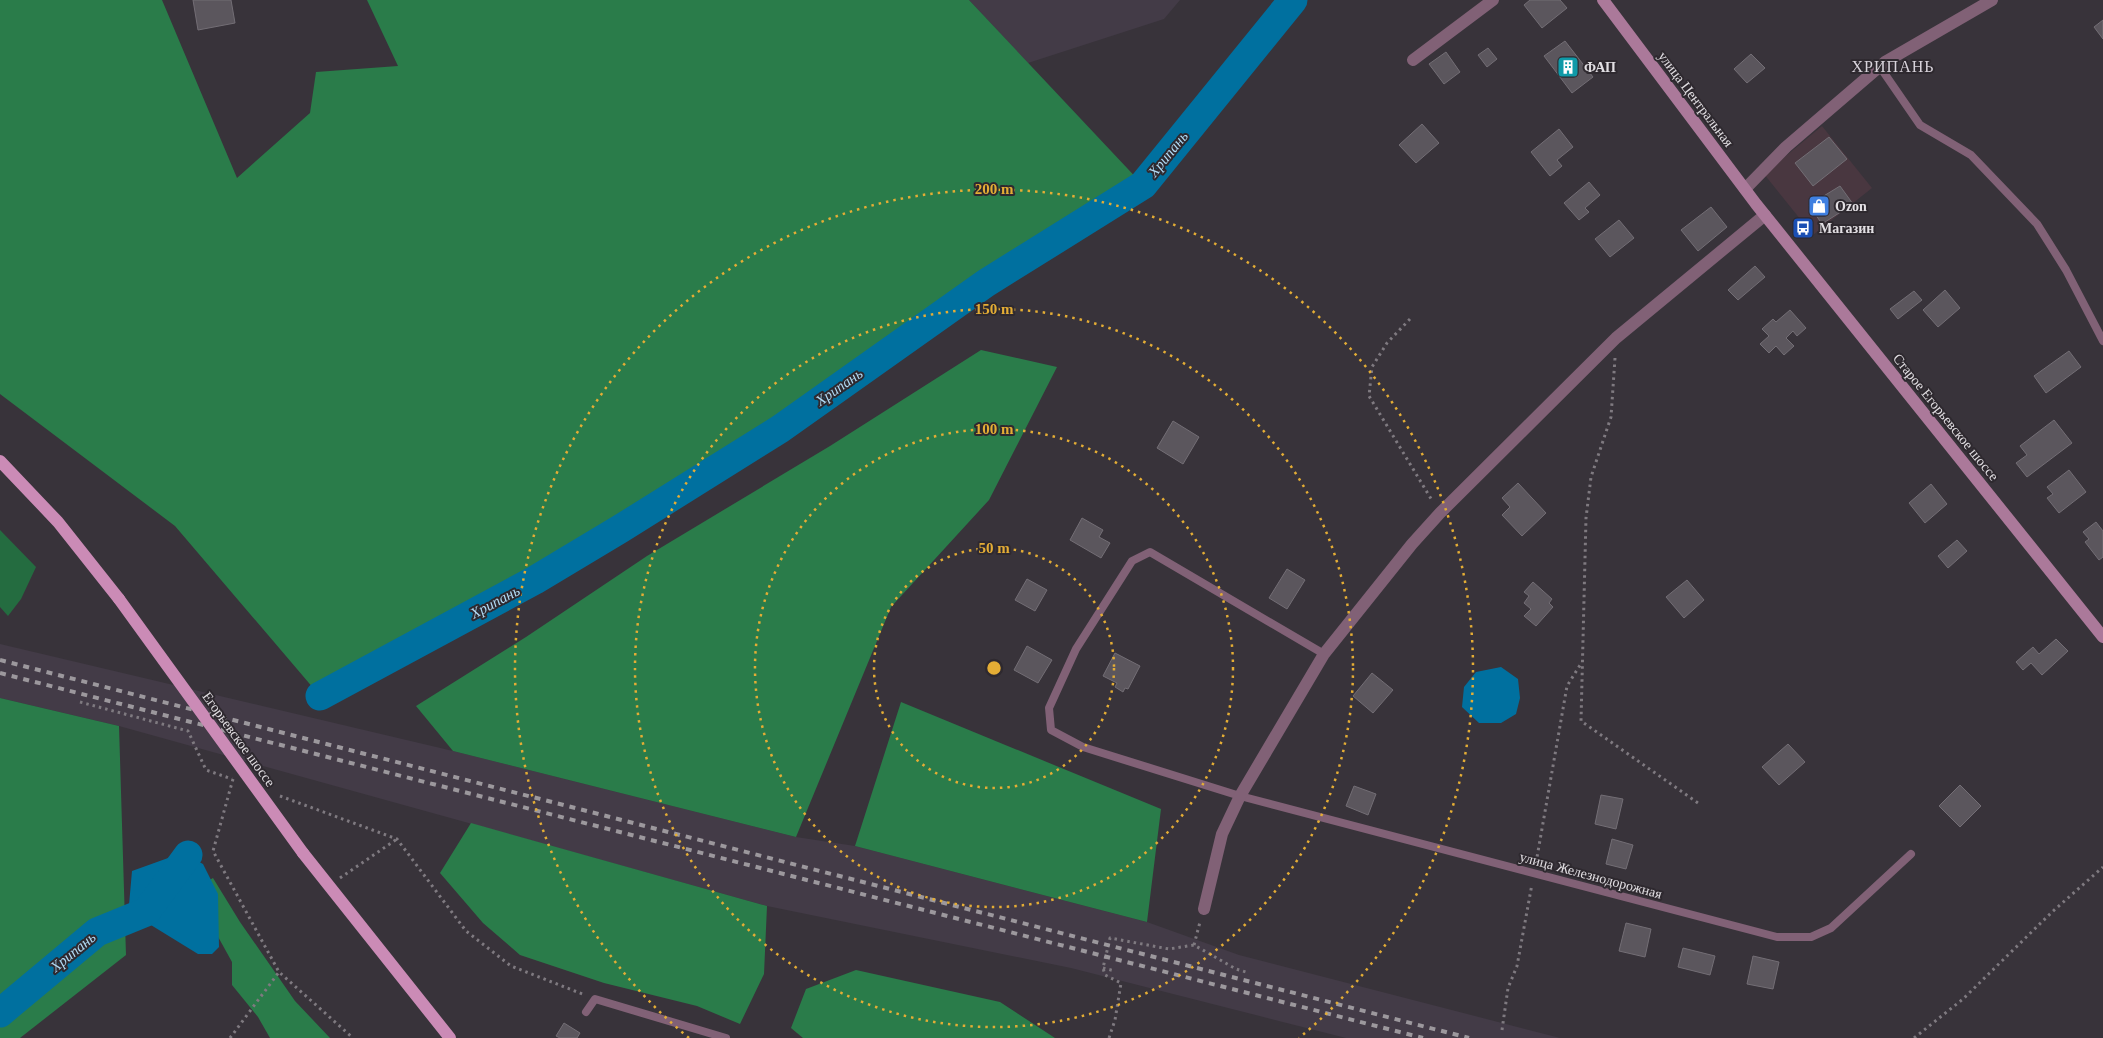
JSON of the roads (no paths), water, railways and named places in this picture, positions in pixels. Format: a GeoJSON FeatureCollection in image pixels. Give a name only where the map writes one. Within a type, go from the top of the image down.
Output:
{"type":"FeatureCollection","features":[{"type":"Feature","properties":{"kind":"main road","name":"улица Центральная"},"geometry":{"type":"LineString","coordinates":[[1603,0],[1765,215]]}},
{"type":"Feature","properties":{"kind":"main road","name":"Старое Егорьевское шоссе"},"geometry":{"type":"LineString","coordinates":[[1765,215],[2103,637]]}},
{"type":"Feature","properties":{"kind":"main road","name":"Егорьевское шоссе"},"geometry":{"type":"LineString","coordinates":[[0,461],[58,522],[119,599],[303,853],[450,1038]]}},
{"type":"Feature","properties":{"kind":"street"},"geometry":{"type":"LineString","coordinates":[[1413,60],[1493,0]]}},
{"type":"Feature","properties":{"kind":"street"},"geometry":{"type":"LineString","coordinates":[[1745,189],[1786,147],[1880,67],[1992,0]]}},
{"type":"Feature","properties":{"kind":"street"},"geometry":{"type":"LineString","coordinates":[[1204,909],[1222,834],[1240,796],[1324,654],[1412,544],[1440,513],[1616,338],[1765,215]]}},
{"type":"Feature","properties":{"kind":"lane"},"geometry":{"type":"LineString","coordinates":[[1880,67],[1920,125],[1971,155],[2037,224],[2066,270],[2103,341]]}},
{"type":"Feature","properties":{"kind":"lane","name":"улица Железнодорожная"},"geometry":{"type":"LineString","coordinates":[[1324,654],[1150,552],[1132,561],[1076,649],[1049,708],[1051,730],[1083,747],[1240,796],[1535,872],[1776,937],[1811,937],[1831,928],[1911,854]]}},
{"type":"Feature","properties":{"kind":"lane"},"geometry":{"type":"LineString","coordinates":[[586,1012],[595,999],[726,1038]]}},
{"type":"Feature","properties":{"kind":"water"},"geometry":{"type":"Polygon","coordinates":[[[1501,667],[1518,679],[1520,698],[1516,714],[1501,723],[1479,723],[1462,707],[1464,687],[1476,672],[1501,667]]]}},
{"type":"Feature","properties":{"kind":"water"},"geometry":{"type":"Polygon","coordinates":[[[182,853],[203,864],[218,894],[219,947],[212,954],[198,954],[146,922],[129,905],[132,871],[182,853]]]}},
{"type":"Feature","properties":{"kind":"waterway","name":"Хрипань"},"geometry":{"type":"LineString","coordinates":[[320,696],[535,580],[620,529],[780,429],[986,283],[1143,185],[1293,0]]}},
{"type":"Feature","properties":{"kind":"waterway","name":"Хрипань"},"geometry":{"type":"LineString","coordinates":[[0,1013],[97,932],[146,912],[188,855]]}},
{"type":"Feature","properties":{"kind":"railway"},"geometry":{"type":"LineString","coordinates":[[0,660],[1469,1038]]}},
{"type":"Feature","properties":{"kind":"railway"},"geometry":{"type":"LineString","coordinates":[[0,673],[1423,1038]]}},
{"type":"Feature","properties":{"kind":"place","name":"ФАП"},"geometry":{"type":"Point","coordinates":[1568,67]}},
{"type":"Feature","properties":{"kind":"place","name":"Ozon"},"geometry":{"type":"Point","coordinates":[1819,206]}},
{"type":"Feature","properties":{"kind":"place","name":"Магазин"},"geometry":{"type":"Point","coordinates":[1803,228]}},
{"type":"Feature","properties":{"kind":"district","name":"ХРИПАНЬ"},"geometry":{"type":"Point","coordinates":[1893,66]}}]}
